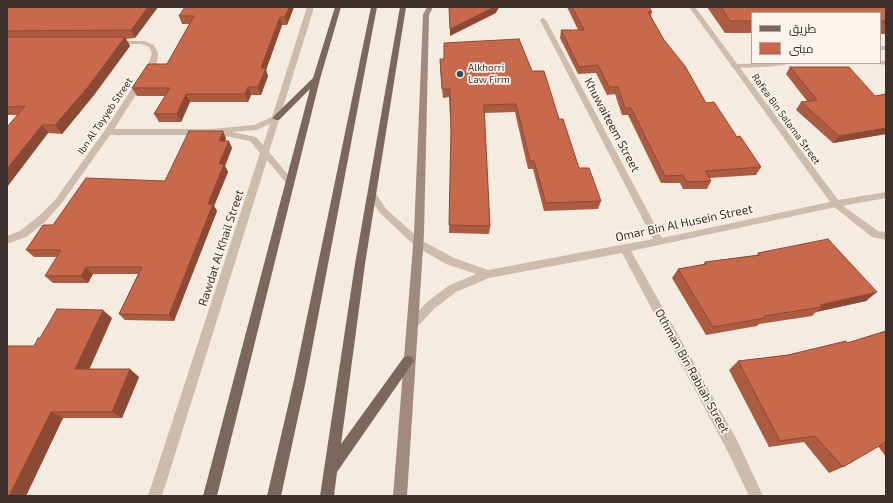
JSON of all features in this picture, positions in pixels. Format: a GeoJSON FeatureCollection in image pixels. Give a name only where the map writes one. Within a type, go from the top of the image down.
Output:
{"type":"FeatureCollection","features":[{"type":"Feature","properties":{"kind":"main road"},"geometry":{"type":"LineString","coordinates":[[210,496],[316,79],[338,7]]}},
{"type":"Feature","properties":{"kind":"main road"},"geometry":{"type":"LineString","coordinates":[[274,496],[301,373],[374,7]]}},
{"type":"Feature","properties":{"kind":"main road"},"geometry":{"type":"LineString","coordinates":[[327,496],[360,264],[404,9]]}},
{"type":"Feature","properties":{"kind":"main road"},"geometry":{"type":"LineString","coordinates":[[276,118],[316,79]]}},
{"type":"Feature","properties":{"kind":"main road"},"geometry":{"type":"LineString","coordinates":[[331,469],[408,361]]}},
{"type":"Feature","properties":{"kind":"street","name":"Rawdat Al Khail Street"},"geometry":{"type":"LineString","coordinates":[[155,496],[308,20],[310,7]]}},
{"type":"Feature","properties":{"kind":"street"},"geometry":{"type":"LineString","coordinates":[[400,496],[408,361],[418,243],[424,46],[426,15],[430,7]]}},
{"type":"Feature","properties":{"kind":"street","name":"Rafea Bin Salama Street"},"geometry":{"type":"LineString","coordinates":[[692,7],[836,204],[875,234],[886,236]]}},
{"type":"Feature","properties":{"kind":"street","name":"Khuwaiteem Street"},"geometry":{"type":"LineString","coordinates":[[543,20],[660,242]]}},
{"type":"Feature","properties":{"kind":"street","name":"Ibn Al Tayyeb Street"},"geometry":{"type":"LineString","coordinates":[[7,240],[23,234],[42,219],[58,202],[108,132],[153,62],[155,53],[152,46],[142,42],[105,42]]}},
{"type":"Feature","properties":{"kind":"street"},"geometry":{"type":"LineString","coordinates":[[732,63],[751,61]]}},
{"type":"Feature","properties":{"kind":"street"},"geometry":{"type":"LineString","coordinates":[[732,63],[765,65],[774,64]]}},
{"type":"Feature","properties":{"kind":"street"},"geometry":{"type":"LineString","coordinates":[[108,132],[212,132],[256,127],[276,118]]}},
{"type":"Feature","properties":{"kind":"street"},"geometry":{"type":"LineString","coordinates":[[212,132],[253,139],[290,182]]}},
{"type":"Feature","properties":{"kind":"street","name":"Omar Bin Al Husein Street"},"geometry":{"type":"LineString","coordinates":[[372,194],[398,228],[418,243],[450,261],[488,274]]}},
{"type":"Feature","properties":{"kind":"street","name":"Omar Bin Al Husein Street"},"geometry":{"type":"LineString","coordinates":[[412,325],[431,305],[452,289],[488,274],[660,242],[836,204],[886,195]]}},
{"type":"Feature","properties":{"kind":"street","name":"Othman Bin Rabiah Street"},"geometry":{"type":"LineString","coordinates":[[624,248],[733,447],[756,496]]}},
{"type":"Feature","properties":{"kind":"building"},"geometry":{"type":"Polygon","coordinates":[[[7,7],[148,7],[131,30],[7,31],[7,7]]]}},
{"type":"Feature","properties":{"kind":"building"},"geometry":{"type":"Polygon","coordinates":[[[185,7],[289,7],[285,17],[280,17],[261,68],[266,68],[258,87],[248,87],[245,94],[186,94],[177,114],[154,114],[170,88],[132,88],[148,64],[167,64],[194,16],[179,16],[185,7]]]}},
{"type":"Feature","properties":{"kind":"building"},"geometry":{"type":"Polygon","coordinates":[[[449,7],[494,7],[450,29],[449,7]]]}},
{"type":"Feature","properties":{"kind":"building"},"geometry":{"type":"Polygon","coordinates":[[[572,7],[649,7],[652,12],[648,12],[664,40],[685,66],[706,103],[714,102],[737,137],[740,136],[761,167],[705,171],[711,181],[687,182],[683,175],[665,176],[631,108],[625,108],[618,87],[609,87],[598,65],[579,67],[561,30],[584,30],[572,7]]]}},
{"type":"Feature","properties":{"kind":"building"},"geometry":{"type":"Polygon","coordinates":[[[721,7],[886,7],[886,21],[881,21],[881,12],[751,12],[751,21],[730,21],[721,7]]]}},
{"type":"Feature","properties":{"kind":"building"},"geometry":{"type":"Polygon","coordinates":[[[7,37],[125,37],[88,87],[55,125],[42,125],[7,169],[7,127],[25,106],[7,107],[7,37]]]}},
{"type":"Feature","properties":{"kind":"building"},"geometry":{"type":"Polygon","coordinates":[[[519,39],[532,71],[544,71],[559,119],[563,119],[579,168],[589,168],[601,201],[546,203],[534,161],[530,161],[516,104],[484,105],[490,226],[449,225],[451,130],[450,89],[442,89],[440,59],[444,59],[444,43],[519,39]]]}},
{"type":"Feature","properties":{"kind":"building"},"geometry":{"type":"Polygon","coordinates":[[[790,67],[849,67],[875,96],[886,94],[886,128],[839,136],[801,102],[817,100],[790,67]]]}},
{"type":"Feature","properties":{"kind":"building"},"geometry":{"type":"Polygon","coordinates":[[[189,131],[223,131],[219,141],[229,141],[219,164],[224,164],[208,204],[213,204],[169,315],[119,314],[142,267],[86,267],[81,276],[45,276],[61,250],[26,250],[43,225],[53,225],[86,178],[165,181],[189,131]]]}},
{"type":"Feature","properties":{"kind":"building"},"geometry":{"type":"Polygon","coordinates":[[[828,239],[877,292],[820,305],[822,307],[764,316],[765,318],[713,327],[678,269],[706,264],[705,262],[760,255],[758,253],[828,239]]]}},
{"type":"Feature","properties":{"kind":"building"},"geometry":{"type":"Polygon","coordinates":[[[57,309],[103,310],[75,369],[130,369],[112,412],[51,412],[9,496],[7,496],[7,346],[34,346],[57,309]]]}},
{"type":"Feature","properties":{"kind":"building"},"geometry":{"type":"Polygon","coordinates":[[[886,331],[886,442],[843,467],[815,436],[780,441],[738,361],[788,355],[846,341],[847,343],[886,331]]]}},
{"type":"Feature","properties":{"kind":"place","name":"Alkhorri Law Firm"},"geometry":{"type":"Point","coordinates":[460,74]}}]}
